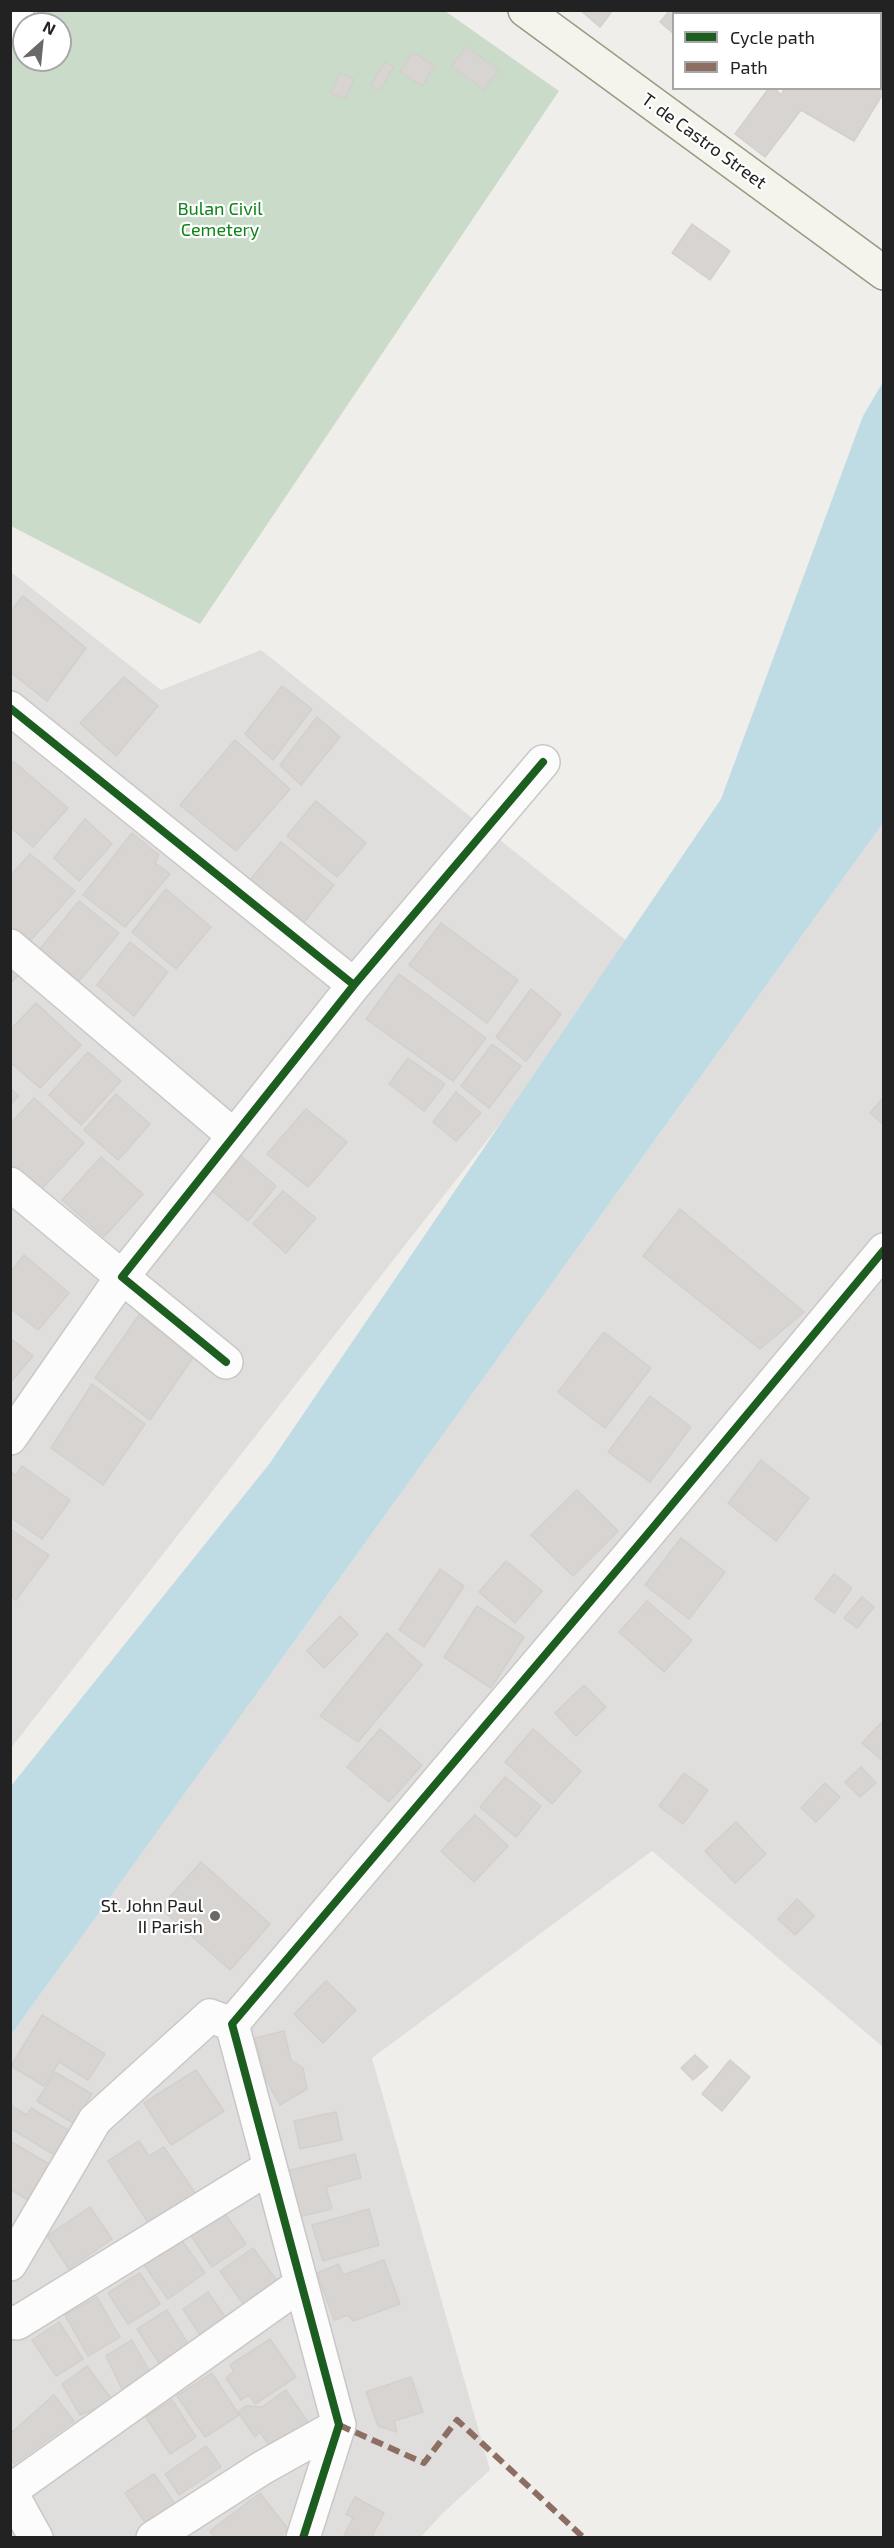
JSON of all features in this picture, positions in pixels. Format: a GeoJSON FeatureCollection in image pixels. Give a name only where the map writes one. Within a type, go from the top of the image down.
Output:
{"type":"FeatureCollection","features":[{"type":"Feature","properties":{"kind":"main road","name":"T. de Castro Street"},"geometry":{"type":"LineString","coordinates":[[525,10],[884,273]]}},
{"type":"Feature","properties":{"kind":"street"},"geometry":{"type":"LineString","coordinates":[[10,708],[354,985]]}},
{"type":"Feature","properties":{"kind":"street"},"geometry":{"type":"LineString","coordinates":[[12,1429],[122,1277],[354,985],[543,762]]}},
{"type":"Feature","properties":{"kind":"street"},"geometry":{"type":"LineString","coordinates":[[10,946],[234,1136]]}},
{"type":"Feature","properties":{"kind":"street"},"geometry":{"type":"LineString","coordinates":[[10,1184],[226,1362]]}},
{"type":"Feature","properties":{"kind":"street"},"geometry":{"type":"LineString","coordinates":[[232,2024],[645,1538],[884,1250]]}},
{"type":"Feature","properties":{"kind":"street"},"geometry":{"type":"LineString","coordinates":[[10,2264],[95,2120],[210,2016],[232,2024]]}},
{"type":"Feature","properties":{"kind":"street"},"geometry":{"type":"LineString","coordinates":[[232,2024],[339,2425],[303,2538]]}},
{"type":"Feature","properties":{"kind":"street"},"geometry":{"type":"LineString","coordinates":[[10,2322],[17,2323],[270,2167]]}},
{"type":"Feature","properties":{"kind":"street"},"geometry":{"type":"LineString","coordinates":[[36,2538],[10,2491],[301,2284]]}},
{"type":"Feature","properties":{"kind":"street"},"geometry":{"type":"LineString","coordinates":[[153,2538],[262,2468],[339,2425]]}},
{"type":"Feature","properties":{"kind":"lane"},"geometry":{"type":"LineString","coordinates":[[10,29],[23,10]]}},
{"type":"Feature","properties":{"kind":"shaded area"},"geometry":{"type":"Polygon","coordinates":[[[11,572],[161,690],[261,650],[637,949],[11,1748],[11,572]]]}},
{"type":"Feature","properties":{"kind":"shaded area"},"geometry":{"type":"Polygon","coordinates":[[[883,823],[883,2047],[652,1851],[372,2058],[490,2470],[443,2513],[421,2537],[11,2538],[11,2035],[883,823]]]}},
{"type":"Feature","properties":{"kind":"green space","name":"Bulan Civil Cemetery"},"geometry":{"type":"Polygon","coordinates":[[[10,11],[445,11],[559,91],[200,624],[11,526],[10,11]]]}},
{"type":"Feature","properties":{"kind":"water"},"geometry":{"type":"Polygon","coordinates":[[[883,382],[883,823],[11,2035],[11,1786],[270,1463],[721,799],[863,416],[883,382]]]}},
{"type":"Feature","properties":{"kind":"building"},"geometry":{"type":"Polygon","coordinates":[[[580,10],[613,10],[600,27],[580,10]]]}},
{"type":"Feature","properties":{"kind":"building"},"geometry":{"type":"Polygon","coordinates":[[[670,10],[713,10],[715,12],[672,12],[672,32],[660,22],[670,10]]]}},
{"type":"Feature","properties":{"kind":"building"},"geometry":{"type":"Polygon","coordinates":[[[772,10],[804,10],[803,12],[771,12],[772,10]]]}},
{"type":"Feature","properties":{"kind":"building"},"geometry":{"type":"Polygon","coordinates":[[[466,47],[499,70],[484,90],[452,66],[466,47]]]}},
{"type":"Feature","properties":{"kind":"building"},"geometry":{"type":"Polygon","coordinates":[[[412,52],[435,66],[422,86],[400,72],[412,52]]]}},
{"type":"Feature","properties":{"kind":"building"},"geometry":{"type":"Polygon","coordinates":[[[385,62],[394,67],[379,91],[371,86],[385,62]]]}},
{"type":"Feature","properties":{"kind":"building"},"geometry":{"type":"Polygon","coordinates":[[[340,73],[354,79],[345,99],[331,93],[340,73]]]}},
{"type":"Feature","properties":{"kind":"building"},"geometry":{"type":"Polygon","coordinates":[[[882,85],[884,86],[884,92],[854,141],[801,110],[765,157],[735,134],[768,90],[776,90],[781,95],[784,90],[882,90],[882,85]]]}},
{"type":"Feature","properties":{"kind":"building"},"geometry":{"type":"Polygon","coordinates":[[[692,224],[730,251],[710,280],[672,253],[692,224]]]}},
{"type":"Feature","properties":{"kind":"building"},"geometry":{"type":"Polygon","coordinates":[[[23,596],[86,648],[47,701],[10,672],[10,612],[23,596]]]}},
{"type":"Feature","properties":{"kind":"building"},"geometry":{"type":"Polygon","coordinates":[[[124,677],[158,706],[116,756],[80,723],[124,677]]]}},
{"type":"Feature","properties":{"kind":"building"},"geometry":{"type":"Polygon","coordinates":[[[282,686],[312,709],[273,760],[245,734],[282,686]]]}},
{"type":"Feature","properties":{"kind":"building"},"geometry":{"type":"Polygon","coordinates":[[[317,717],[340,737],[301,785],[280,765],[317,717]]]}},
{"type":"Feature","properties":{"kind":"building"},"geometry":{"type":"Polygon","coordinates":[[[235,740],[290,789],[236,851],[180,805],[235,740]]]}},
{"type":"Feature","properties":{"kind":"building"},"geometry":{"type":"Polygon","coordinates":[[[14,762],[68,808],[33,847],[10,827],[10,766],[14,762]]]}},
{"type":"Feature","properties":{"kind":"building"},"geometry":{"type":"Polygon","coordinates":[[[316,801],[366,843],[337,877],[287,836],[316,801]]]}},
{"type":"Feature","properties":{"kind":"building"},"geometry":{"type":"Polygon","coordinates":[[[85,819],[112,844],[79,881],[54,858],[85,819]]]}},
{"type":"Feature","properties":{"kind":"building"},"geometry":{"type":"Polygon","coordinates":[[[132,833],[159,855],[155,863],[170,874],[125,927],[83,895],[132,833]]]}},
{"type":"Feature","properties":{"kind":"building"},"geometry":{"type":"Polygon","coordinates":[[[281,842],[334,885],[301,926],[246,885],[281,842]]]}},
{"type":"Feature","properties":{"kind":"building"},"geometry":{"type":"Polygon","coordinates":[[[30,854],[75,891],[30,941],[10,925],[10,876],[30,854]]]}},
{"type":"Feature","properties":{"kind":"building"},"geometry":{"type":"Polygon","coordinates":[[[166,889],[211,927],[176,969],[132,932],[166,889]]]}},
{"type":"Feature","properties":{"kind":"building"},"geometry":{"type":"Polygon","coordinates":[[[79,901],[119,933],[79,981],[39,950],[79,901]]]}},
{"type":"Feature","properties":{"kind":"building"},"geometry":{"type":"Polygon","coordinates":[[[441,923],[518,980],[487,1023],[409,965],[441,923]]]}},
{"type":"Feature","properties":{"kind":"building"},"geometry":{"type":"Polygon","coordinates":[[[130,942],[168,972],[134,1016],[97,985],[130,942]]]}},
{"type":"Feature","properties":{"kind":"building"},"geometry":{"type":"Polygon","coordinates":[[[10,966],[19,974],[10,984],[10,966]]]}},
{"type":"Feature","properties":{"kind":"building"},"geometry":{"type":"Polygon","coordinates":[[[399,974],[486,1038],[453,1081],[366,1019],[399,974]]]}},
{"type":"Feature","properties":{"kind":"building"},"geometry":{"type":"Polygon","coordinates":[[[531,989],[561,1014],[526,1061],[496,1037],[531,989]]]}},
{"type":"Feature","properties":{"kind":"building"},"geometry":{"type":"Polygon","coordinates":[[[36,1003],[81,1045],[40,1088],[10,1062],[10,1030],[36,1003]]]}},
{"type":"Feature","properties":{"kind":"building"},"geometry":{"type":"Polygon","coordinates":[[[492,1044],[521,1066],[489,1108],[461,1086],[492,1044]]]}},
{"type":"Feature","properties":{"kind":"building"},"geometry":{"type":"Polygon","coordinates":[[[88,1052],[121,1081],[81,1125],[49,1095],[88,1052]]]}},
{"type":"Feature","properties":{"kind":"building"},"geometry":{"type":"Polygon","coordinates":[[[408,1058],[445,1084],[424,1111],[389,1084],[408,1058]]]}},
{"type":"Feature","properties":{"kind":"building"},"geometry":{"type":"Polygon","coordinates":[[[10,1088],[19,1096],[10,1105],[10,1088]]]}},
{"type":"Feature","properties":{"kind":"building"},"geometry":{"type":"Polygon","coordinates":[[[456,1092],[481,1113],[456,1141],[433,1122],[456,1092]]]}},
{"type":"Feature","properties":{"kind":"building"},"geometry":{"type":"Polygon","coordinates":[[[116,1094],[150,1124],[118,1160],[84,1130],[116,1094]]]}},
{"type":"Feature","properties":{"kind":"building"},"geometry":{"type":"Polygon","coordinates":[[[884,1097],[884,1125],[870,1113],[884,1097]]]}},
{"type":"Feature","properties":{"kind":"building"},"geometry":{"type":"Polygon","coordinates":[[[34,1098],[84,1143],[39,1192],[10,1166],[10,1124],[34,1098]]]}},
{"type":"Feature","properties":{"kind":"building"},"geometry":{"type":"Polygon","coordinates":[[[306,1109],[347,1142],[308,1187],[267,1154],[306,1109]]]}},
{"type":"Feature","properties":{"kind":"building"},"geometry":{"type":"Polygon","coordinates":[[[241,1156],[276,1186],[248,1221],[212,1191],[241,1156]]]}},
{"type":"Feature","properties":{"kind":"building"},"geometry":{"type":"Polygon","coordinates":[[[101,1157],[143,1194],[104,1237],[62,1200],[101,1157]]]}},
{"type":"Feature","properties":{"kind":"building"},"geometry":{"type":"Polygon","coordinates":[[[283,1191],[316,1218],[286,1253],[253,1224],[283,1191]]]}},
{"type":"Feature","properties":{"kind":"building"},"geometry":{"type":"Polygon","coordinates":[[[680,1209],[804,1312],[760,1349],[643,1256],[680,1209]]]}},
{"type":"Feature","properties":{"kind":"building"},"geometry":{"type":"Polygon","coordinates":[[[24,1255],[69,1293],[38,1330],[10,1308],[10,1273],[24,1255]]]}},
{"type":"Feature","properties":{"kind":"building"},"geometry":{"type":"Polygon","coordinates":[[[139,1315],[194,1356],[150,1420],[95,1378],[139,1315]]]}},
{"type":"Feature","properties":{"kind":"building"},"geometry":{"type":"Polygon","coordinates":[[[604,1332],[651,1368],[605,1428],[558,1392],[604,1332]]]}},
{"type":"Feature","properties":{"kind":"building"},"geometry":{"type":"Polygon","coordinates":[[[10,1338],[33,1356],[10,1383],[10,1338]]]}},
{"type":"Feature","properties":{"kind":"building"},"geometry":{"type":"Polygon","coordinates":[[[92,1384],[145,1424],[103,1485],[51,1448],[92,1384]]]}},
{"type":"Feature","properties":{"kind":"building"},"geometry":{"type":"Polygon","coordinates":[[[650,1396],[691,1427],[650,1482],[608,1452],[650,1396]]]}},
{"type":"Feature","properties":{"kind":"building"},"geometry":{"type":"Polygon","coordinates":[[[761,1460],[809,1498],[776,1541],[728,1503],[761,1460]]]}},
{"type":"Feature","properties":{"kind":"building"},"geometry":{"type":"Polygon","coordinates":[[[22,1466],[70,1500],[42,1539],[10,1517],[10,1472],[16,1475],[22,1466]]]}},
{"type":"Feature","properties":{"kind":"building"},"geometry":{"type":"Polygon","coordinates":[[[577,1490],[618,1531],[573,1576],[531,1535],[577,1490]]]}},
{"type":"Feature","properties":{"kind":"building"},"geometry":{"type":"Polygon","coordinates":[[[10,1529],[49,1555],[16,1600],[10,1596],[10,1529]]]}},
{"type":"Feature","properties":{"kind":"building"},"geometry":{"type":"Polygon","coordinates":[[[681,1538],[725,1572],[689,1619],[645,1585],[681,1538]]]}},
{"type":"Feature","properties":{"kind":"building"},"geometry":{"type":"Polygon","coordinates":[[[506,1561],[542,1591],[515,1623],[479,1592],[506,1561]]]}},
{"type":"Feature","properties":{"kind":"building"},"geometry":{"type":"Polygon","coordinates":[[[440,1569],[464,1586],[424,1647],[399,1630],[440,1569]]]}},
{"type":"Feature","properties":{"kind":"building"},"geometry":{"type":"Polygon","coordinates":[[[834,1574],[852,1588],[834,1613],[815,1599],[834,1574]]]}},
{"type":"Feature","properties":{"kind":"building"},"geometry":{"type":"Polygon","coordinates":[[[862,1597],[874,1607],[857,1628],[844,1618],[862,1597]]]}},
{"type":"Feature","properties":{"kind":"building"},"geometry":{"type":"Polygon","coordinates":[[[647,1601],[692,1640],[664,1672],[619,1632],[647,1601]]]}},
{"type":"Feature","properties":{"kind":"building"},"geometry":{"type":"Polygon","coordinates":[[[477,1606],[524,1637],[491,1688],[444,1657],[477,1606]]]}},
{"type":"Feature","properties":{"kind":"building"},"geometry":{"type":"Polygon","coordinates":[[[340,1616],[358,1634],[324,1668],[307,1651],[340,1616]]]}},
{"type":"Feature","properties":{"kind":"building"},"geometry":{"type":"Polygon","coordinates":[[[387,1633],[422,1665],[358,1742],[320,1716],[387,1633]]]}},
{"type":"Feature","properties":{"kind":"building"},"geometry":{"type":"Polygon","coordinates":[[[584,1685],[606,1707],[576,1736],[555,1713],[584,1685]]]}},
{"type":"Feature","properties":{"kind":"building"},"geometry":{"type":"Polygon","coordinates":[[[884,1722],[884,1762],[862,1743],[884,1722]]]}},
{"type":"Feature","properties":{"kind":"building"},"geometry":{"type":"Polygon","coordinates":[[[380,1729],[422,1765],[389,1802],[347,1767],[380,1729]]]}},
{"type":"Feature","properties":{"kind":"building"},"geometry":{"type":"Polygon","coordinates":[[[533,1729],[581,1771],[552,1804],[505,1762],[533,1729]]]}},
{"type":"Feature","properties":{"kind":"building"},"geometry":{"type":"Polygon","coordinates":[[[861,1767],[876,1783],[860,1797],[845,1782],[861,1767]]]}},
{"type":"Feature","properties":{"kind":"building"},"geometry":{"type":"Polygon","coordinates":[[[684,1773],[708,1790],[683,1824],[659,1806],[684,1773]]]}},
{"type":"Feature","properties":{"kind":"building"},"geometry":{"type":"Polygon","coordinates":[[[505,1777],[541,1806],[516,1837],[480,1807],[505,1777]]]}},
{"type":"Feature","properties":{"kind":"building"},"geometry":{"type":"Polygon","coordinates":[[[825,1783],[840,1797],[816,1822],[801,1808],[825,1783]]]}},
{"type":"Feature","properties":{"kind":"building"},"geometry":{"type":"Polygon","coordinates":[[[475,1815],[508,1846],[474,1882],[441,1851],[475,1815]]]}},
{"type":"Feature","properties":{"kind":"building"},"geometry":{"type":"Polygon","coordinates":[[[736,1822],[766,1854],[735,1883],[705,1851],[736,1822]]]}},
{"type":"Feature","properties":{"kind":"building","name":"St. John Paul II Parish"},"geometry":{"type":"Polygon","coordinates":[[[201,1862],[270,1924],[230,1970],[160,1908],[201,1862]]]}},
{"type":"Feature","properties":{"kind":"building"},"geometry":{"type":"Polygon","coordinates":[[[797,1899],[814,1916],[795,1935],[778,1919],[797,1899]]]}},
{"type":"Feature","properties":{"kind":"building"},"geometry":{"type":"Polygon","coordinates":[[[326,1981],[356,2010],[323,2043],[294,2014],[326,1981]]]}},
{"type":"Feature","properties":{"kind":"building"},"geometry":{"type":"Polygon","coordinates":[[[42,2015],[105,2054],[88,2080],[59,2062],[44,2086],[11,2066],[42,2015]]]}},
{"type":"Feature","properties":{"kind":"building"},"geometry":{"type":"Polygon","coordinates":[[[284,2031],[291,2060],[303,2068],[307,2089],[280,2105],[266,2080],[255,2038],[284,2031]]]}},
{"type":"Feature","properties":{"kind":"building"},"geometry":{"type":"Polygon","coordinates":[[[695,2055],[708,2067],[693,2080],[681,2068],[695,2055]]]}},
{"type":"Feature","properties":{"kind":"building"},"geometry":{"type":"Polygon","coordinates":[[[730,2060],[750,2077],[722,2111],[702,2094],[730,2060]]]}},
{"type":"Feature","properties":{"kind":"building"},"geometry":{"type":"Polygon","coordinates":[[[196,2070],[224,2111],[171,2145],[144,2103],[196,2070]]]}},
{"type":"Feature","properties":{"kind":"building"},"geometry":{"type":"Polygon","coordinates":[[[55,2072],[92,2094],[73,2123],[37,2101],[55,2072]]]}},
{"type":"Feature","properties":{"kind":"building"},"geometry":{"type":"Polygon","coordinates":[[[10,2105],[27,2115],[31,2108],[70,2131],[56,2156],[10,2128],[10,2105]]]}},
{"type":"Feature","properties":{"kind":"building"},"geometry":{"type":"Polygon","coordinates":[[[336,2112],[342,2140],[300,2149],[294,2121],[336,2112]]]}},
{"type":"Feature","properties":{"kind":"building"},"geometry":{"type":"Polygon","coordinates":[[[10,2141],[49,2164],[28,2200],[10,2189],[10,2141]]]}},
{"type":"Feature","properties":{"kind":"building"},"geometry":{"type":"Polygon","coordinates":[[[139,2141],[149,2156],[164,2147],[199,2199],[153,2230],[108,2161],[139,2141]]]}},
{"type":"Feature","properties":{"kind":"building"},"geometry":{"type":"Polygon","coordinates":[[[355,2154],[361,2178],[326,2187],[332,2209],[294,2218],[282,2172],[355,2154]]]}},
{"type":"Feature","properties":{"kind":"building"},"geometry":{"type":"Polygon","coordinates":[[[90,2207],[112,2239],[69,2269],[47,2236],[90,2207]]]}},
{"type":"Feature","properties":{"kind":"building"},"geometry":{"type":"Polygon","coordinates":[[[369,2209],[379,2245],[323,2261],[312,2225],[369,2209]]]}},
{"type":"Feature","properties":{"kind":"building"},"geometry":{"type":"Polygon","coordinates":[[[223,2211],[246,2244],[212,2267],[190,2234],[223,2211]]]}},
{"type":"Feature","properties":{"kind":"building"},"geometry":{"type":"Polygon","coordinates":[[[181,2239],[205,2273],[168,2299],[144,2265],[181,2239]]]}},
{"type":"Feature","properties":{"kind":"building"},"geometry":{"type":"Polygon","coordinates":[[[253,2248],[280,2285],[246,2308],[220,2271],[253,2248]]]}},
{"type":"Feature","properties":{"kind":"building"},"geometry":{"type":"Polygon","coordinates":[[[384,2260],[400,2304],[353,2321],[348,2315],[334,2320],[317,2273],[339,2264],[343,2275],[384,2260]]]}},
{"type":"Feature","properties":{"kind":"building"},"geometry":{"type":"Polygon","coordinates":[[[140,2273],[160,2304],[128,2324],[108,2293],[140,2273]]]}},
{"type":"Feature","properties":{"kind":"building"},"geometry":{"type":"Polygon","coordinates":[[[208,2292],[228,2321],[202,2338],[183,2309],[208,2292]]]}},
{"type":"Feature","properties":{"kind":"building"},"geometry":{"type":"Polygon","coordinates":[[[97,2297],[120,2337],[88,2356],[65,2315],[97,2297]]]}},
{"type":"Feature","properties":{"kind":"building"},"geometry":{"type":"Polygon","coordinates":[[[167,2310],[190,2347],[161,2366],[137,2329],[167,2310]]]}},
{"type":"Feature","properties":{"kind":"building"},"geometry":{"type":"Polygon","coordinates":[[[59,2322],[83,2359],[56,2376],[32,2340],[59,2322]]]}},
{"type":"Feature","properties":{"kind":"building"},"geometry":{"type":"Polygon","coordinates":[[[270,2339],[296,2377],[255,2404],[249,2395],[241,2400],[226,2378],[234,2371],[230,2365],[270,2339]]]}},
{"type":"Feature","properties":{"kind":"building"},"geometry":{"type":"Polygon","coordinates":[[[132,2340],[150,2372],[123,2391],[106,2356],[132,2340]]]}},
{"type":"Feature","properties":{"kind":"building"},"geometry":{"type":"Polygon","coordinates":[[[87,2366],[113,2401],[80,2415],[62,2384],[87,2366]]]}},
{"type":"Feature","properties":{"kind":"building"},"geometry":{"type":"Polygon","coordinates":[[[212,2373],[239,2415],[205,2437],[177,2396],[212,2373]]]}},
{"type":"Feature","properties":{"kind":"building"},"geometry":{"type":"Polygon","coordinates":[[[411,2377],[423,2412],[394,2421],[397,2432],[378,2426],[366,2392],[411,2377]]]}},
{"type":"Feature","properties":{"kind":"building"},"geometry":{"type":"Polygon","coordinates":[[[286,2390],[314,2431],[277,2457],[260,2432],[255,2437],[238,2412],[246,2406],[262,2407],[286,2390]]]}},
{"type":"Feature","properties":{"kind":"building"},"geometry":{"type":"Polygon","coordinates":[[[54,2395],[74,2421],[14,2464],[10,2454],[10,2434],[54,2395]]]}},
{"type":"Feature","properties":{"kind":"building"},"geometry":{"type":"Polygon","coordinates":[[[172,2400],[196,2437],[170,2454],[146,2417],[172,2400]]]}},
{"type":"Feature","properties":{"kind":"building"},"geometry":{"type":"Polygon","coordinates":[[[206,2446],[221,2467],[179,2495],[165,2474],[206,2446]]]}},
{"type":"Feature","properties":{"kind":"building"},"geometry":{"type":"Polygon","coordinates":[[[154,2474],[180,2511],[151,2531],[125,2493],[154,2474]]]}},
{"type":"Feature","properties":{"kind":"building"},"geometry":{"type":"Polygon","coordinates":[[[260,2493],[288,2529],[282,2534],[283,2538],[215,2538],[210,2531],[260,2493]]]}},
{"type":"Feature","properties":{"kind":"building"},"geometry":{"type":"Polygon","coordinates":[[[355,2497],[384,2513],[371,2538],[344,2535],[353,2518],[346,2514],[355,2497]]]}},
{"type":"Feature","properties":{"kind":"marked path"},"geometry":{"type":"LineString","coordinates":[[339,2425],[424,2463],[457,2420],[584,2538]]}},
{"type":"Feature","properties":{"kind":"cycle path"},"geometry":{"type":"LineString","coordinates":[[10,708],[354,985]]}},
{"type":"Feature","properties":{"kind":"cycle path"},"geometry":{"type":"LineString","coordinates":[[226,1362],[122,1277],[354,985],[543,762]]}},
{"type":"Feature","properties":{"kind":"cycle path"},"geometry":{"type":"LineString","coordinates":[[303,2538],[339,2425],[232,2024],[645,1537],[884,1250]]}},
{"type":"Feature","properties":{"kind":"place","name":"St. John Paul II Parish"},"geometry":{"type":"Point","coordinates":[215,1916]}}]}
